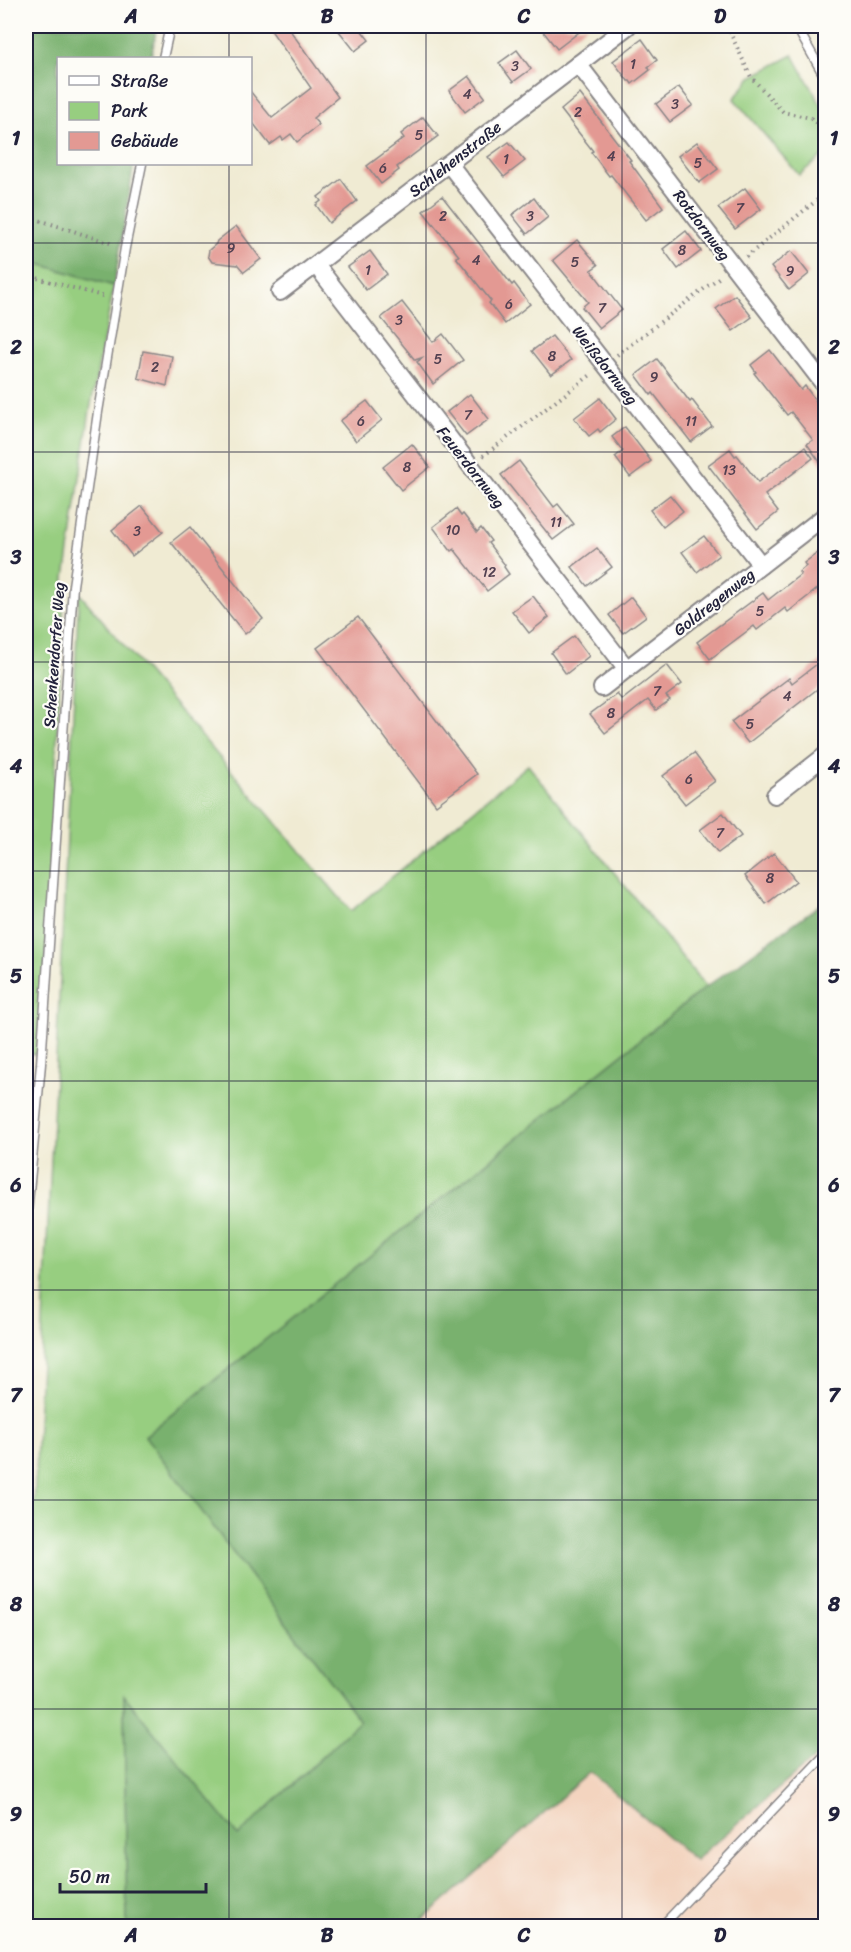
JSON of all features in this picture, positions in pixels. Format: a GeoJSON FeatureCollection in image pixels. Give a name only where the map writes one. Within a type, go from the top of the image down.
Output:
{"type":"FeatureCollection","features":[{"type":"Feature","properties":{"kind":"street","name":"Schlehenstraße"},"geometry":{"type":"LineString","coordinates":[[280,292],[628,26]]}},
{"type":"Feature","properties":{"kind":"street","name":"Rotdornweg"},"geometry":{"type":"LineString","coordinates":[[579,64],[825,387]]}},
{"type":"Feature","properties":{"kind":"street","name":"Weißdornweg"},"geometry":{"type":"LineString","coordinates":[[449,164],[761,565]]}},
{"type":"Feature","properties":{"kind":"street","name":"Feuerdornweg"},"geometry":{"type":"LineString","coordinates":[[316,265],[627,669]]}},
{"type":"Feature","properties":{"kind":"street","name":"Goldregenweg"},"geometry":{"type":"LineString","coordinates":[[602,688],[825,515]]}},
{"type":"Feature","properties":{"kind":"street"},"geometry":{"type":"LineString","coordinates":[[775,795],[825,755]]}},
{"type":"Feature","properties":{"kind":"lane"},"geometry":{"type":"LineString","coordinates":[[163,57],[170,26]]}},
{"type":"Feature","properties":{"kind":"lane"},"geometry":{"type":"LineString","coordinates":[[795,26],[825,79]]}},
{"type":"Feature","properties":{"kind":"lane","name":"Schenkendorfer Weg"},"geometry":{"type":"LineString","coordinates":[[26,1224],[41,1065],[73,586],[98,412],[125,248],[142,165]]}},
{"type":"Feature","properties":{"kind":"lane"},"geometry":{"type":"LineString","coordinates":[[662,1926],[825,1754]]}},
{"type":"Feature","properties":{"kind":"path"},"geometry":{"type":"LineString","coordinates":[[727,26],[751,77],[759,86],[783,112],[812,118],[825,133]]}},
{"type":"Feature","properties":{"kind":"path"},"geometry":{"type":"LineString","coordinates":[[734,267],[825,193]]}},
{"type":"Feature","properties":{"kind":"path"},"geometry":{"type":"LineString","coordinates":[[26,212],[30,217],[125,248]]}},
{"type":"Feature","properties":{"kind":"path"},"geometry":{"type":"LineString","coordinates":[[26,275],[117,300]]}},
{"type":"Feature","properties":{"kind":"shaded area"},"geometry":{"type":"Polygon","coordinates":[[[825,1749],[825,1926],[416,1926],[590,1772],[695,1860],[825,1749]]]}},
{"type":"Feature","properties":{"kind":"green space"},"geometry":{"type":"Polygon","coordinates":[[[26,26],[157,26],[151,57],[57,57],[57,165],[134,165],[114,286],[26,260],[26,26]]]}},
{"type":"Feature","properties":{"kind":"green space"},"geometry":{"type":"Polygon","coordinates":[[[793,55],[825,112],[825,154],[799,175],[734,99],[751,77],[793,55]]]}},
{"type":"Feature","properties":{"kind":"green space"},"geometry":{"type":"Polygon","coordinates":[[[26,260],[114,286],[90,410],[65,578],[41,1055],[26,1053],[26,260]]]}},
{"type":"Feature","properties":{"kind":"green space"},"geometry":{"type":"Polygon","coordinates":[[[79,593],[351,911],[528,765],[706,987],[145,1436],[360,1721],[238,1836],[124,1696],[127,1926],[26,1926],[26,1668],[79,593]]]}},
{"type":"Feature","properties":{"kind":"green space"},"geometry":{"type":"Polygon","coordinates":[[[825,901],[825,1749],[695,1860],[590,1772],[416,1926],[127,1926],[124,1695],[238,1836],[360,1721],[145,1436],[706,987],[825,901]]]}},
{"type":"Feature","properties":{"kind":"building"},"geometry":{"type":"Polygon","coordinates":[[[268,26],[287,26],[338,97],[313,118],[319,125],[297,142],[291,134],[283,140],[281,137],[270,145],[252,122],[252,93],[272,118],[311,88],[268,26]]]}},
{"type":"Feature","properties":{"kind":"building"},"geometry":{"type":"Polygon","coordinates":[[[335,26],[358,26],[369,40],[355,51],[335,26]]]}},
{"type":"Feature","properties":{"kind":"building"},"geometry":{"type":"Polygon","coordinates":[[[539,26],[587,26],[557,49],[539,26]]]}},
{"type":"Feature","properties":{"kind":"building"},"geometry":{"type":"Polygon","coordinates":[[[642,39],[657,60],[648,67],[650,70],[632,84],[613,61],[642,39]]]}},
{"type":"Feature","properties":{"kind":"building"},"geometry":{"type":"Polygon","coordinates":[[[517,50],[531,69],[513,82],[499,63],[517,50]]]}},
{"type":"Feature","properties":{"kind":"building"},"geometry":{"type":"Polygon","coordinates":[[[469,76],[485,97],[465,112],[449,91],[469,76]]]}},
{"type":"Feature","properties":{"kind":"building"},"geometry":{"type":"Polygon","coordinates":[[[679,87],[693,105],[670,122],[656,104],[679,87]]]}},
{"type":"Feature","properties":{"kind":"building"},"geometry":{"type":"Polygon","coordinates":[[[580,94],[631,160],[629,161],[663,207],[646,220],[611,175],[609,176],[561,110],[580,94]]]}},
{"type":"Feature","properties":{"kind":"building"},"geometry":{"type":"Polygon","coordinates":[[[423,117],[438,136],[397,167],[399,170],[381,184],[367,166],[404,138],[401,134],[423,117]]]}},
{"type":"Feature","properties":{"kind":"building"},"geometry":{"type":"Polygon","coordinates":[[[509,142],[525,161],[504,177],[488,157],[509,142]]]}},
{"type":"Feature","properties":{"kind":"building"},"geometry":{"type":"Polygon","coordinates":[[[697,142],[718,169],[699,183],[678,156],[697,142]]]}},
{"type":"Feature","properties":{"kind":"building"},"geometry":{"type":"Polygon","coordinates":[[[341,179],[357,201],[329,223],[316,205],[321,201],[318,197],[341,179]]]}},
{"type":"Feature","properties":{"kind":"building"},"geometry":{"type":"Polygon","coordinates":[[[745,188],[761,209],[735,229],[718,208],[745,188]]]}},
{"type":"Feature","properties":{"kind":"building"},"geometry":{"type":"Polygon","coordinates":[[[442,196],[512,285],[514,283],[530,304],[505,324],[489,303],[491,301],[456,257],[459,256],[423,211],[442,196]]]}},
{"type":"Feature","properties":{"kind":"building"},"geometry":{"type":"Polygon","coordinates":[[[534,198],[548,217],[527,234],[512,215],[534,198]]]}},
{"type":"Feature","properties":{"kind":"building"},"geometry":{"type":"Polygon","coordinates":[[[236,226],[261,259],[244,272],[238,265],[212,262],[208,256],[209,250],[217,241],[236,226]]]}},
{"type":"Feature","properties":{"kind":"building"},"geometry":{"type":"Polygon","coordinates":[[[686,231],[701,251],[678,269],[663,249],[686,231]]]}},
{"type":"Feature","properties":{"kind":"building"},"geometry":{"type":"Polygon","coordinates":[[[577,240],[598,265],[591,270],[622,310],[599,328],[582,307],[588,302],[553,260],[577,240]]]}},
{"type":"Feature","properties":{"kind":"building"},"geometry":{"type":"Polygon","coordinates":[[[370,251],[387,274],[366,290],[348,267],[370,251]]]}},
{"type":"Feature","properties":{"kind":"building"},"geometry":{"type":"Polygon","coordinates":[[[791,251],[809,274],[789,290],[771,267],[791,251]]]}},
{"type":"Feature","properties":{"kind":"building"},"geometry":{"type":"Polygon","coordinates":[[[735,295],[752,317],[733,331],[716,309],[735,295]]]}},
{"type":"Feature","properties":{"kind":"building"},"geometry":{"type":"Polygon","coordinates":[[[402,302],[433,342],[443,334],[463,360],[433,384],[417,362],[424,357],[415,360],[381,318],[402,302]]]}},
{"type":"Feature","properties":{"kind":"building"},"geometry":{"type":"Polygon","coordinates":[[[552,336],[571,360],[551,375],[532,351],[552,336]]]}},
{"type":"Feature","properties":{"kind":"building"},"geometry":{"type":"Polygon","coordinates":[[[770,350],[801,390],[805,386],[821,408],[818,410],[825,420],[825,469],[807,444],[813,440],[791,412],[787,415],[754,373],[756,372],[751,365],[770,350]]]}},
{"type":"Feature","properties":{"kind":"building"},"geometry":{"type":"Polygon","coordinates":[[[143,351],[172,356],[167,386],[138,378],[143,351]]]}},
{"type":"Feature","properties":{"kind":"building"},"geometry":{"type":"Polygon","coordinates":[[[657,359],[712,426],[691,442],[636,375],[657,359]]]}},
{"type":"Feature","properties":{"kind":"building"},"geometry":{"type":"Polygon","coordinates":[[[470,394],[489,419],[466,436],[447,412],[470,394]]]}},
{"type":"Feature","properties":{"kind":"building"},"geometry":{"type":"Polygon","coordinates":[[[600,398],[616,419],[600,432],[598,429],[589,436],[574,418],[600,398]]]}},
{"type":"Feature","properties":{"kind":"building"},"geometry":{"type":"Polygon","coordinates":[[[367,401],[382,420],[356,441],[340,421],[367,401]]]}},
{"type":"Feature","properties":{"kind":"building"},"geometry":{"type":"Polygon","coordinates":[[[625,427],[651,461],[630,477],[615,457],[623,451],[612,437],[625,427]]]}},
{"type":"Feature","properties":{"kind":"building"},"geometry":{"type":"Polygon","coordinates":[[[412,444],[430,467],[401,490],[383,467],[412,444]]]}},
{"type":"Feature","properties":{"kind":"building"},"geometry":{"type":"Polygon","coordinates":[[[805,447],[813,458],[765,495],[778,512],[757,529],[708,465],[730,449],[758,482],[805,447]]]}},
{"type":"Feature","properties":{"kind":"building"},"geometry":{"type":"Polygon","coordinates":[[[519,461],[554,507],[558,504],[574,524],[553,540],[501,475],[519,461]]]}},
{"type":"Feature","properties":{"kind":"building"},"geometry":{"type":"Polygon","coordinates":[[[670,495],[683,511],[663,527],[650,510],[670,495]]]}},
{"type":"Feature","properties":{"kind":"building"},"geometry":{"type":"Polygon","coordinates":[[[142,506],[163,532],[132,556],[112,530],[142,506]]]}},
{"type":"Feature","properties":{"kind":"building"},"geometry":{"type":"Polygon","coordinates":[[[456,509],[477,532],[481,528],[491,541],[488,543],[509,574],[487,591],[454,549],[451,551],[433,527],[456,509]]]}},
{"type":"Feature","properties":{"kind":"building"},"geometry":{"type":"Polygon","coordinates":[[[190,527],[263,619],[245,634],[171,542],[190,527]]]}},
{"type":"Feature","properties":{"kind":"building"},"geometry":{"type":"Polygon","coordinates":[[[704,536],[719,555],[697,572],[682,552],[704,536]]]}},
{"type":"Feature","properties":{"kind":"building"},"geometry":{"type":"Polygon","coordinates":[[[597,548],[612,567],[587,586],[572,567],[597,548]]]}},
{"type":"Feature","properties":{"kind":"building"},"geometry":{"type":"Polygon","coordinates":[[[819,552],[825,561],[825,583],[788,612],[785,608],[757,630],[754,626],[710,659],[697,642],[763,593],[768,600],[801,574],[799,572],[806,566],[804,563],[819,552]]]}},
{"type":"Feature","properties":{"kind":"building"},"geometry":{"type":"Polygon","coordinates":[[[533,596],[549,617],[529,633],[512,611],[533,596]]]}},
{"type":"Feature","properties":{"kind":"building"},"geometry":{"type":"Polygon","coordinates":[[[631,597],[646,616],[623,633],[609,615],[631,597]]]}},
{"type":"Feature","properties":{"kind":"building"},"geometry":{"type":"Polygon","coordinates":[[[358,617],[477,774],[436,805],[317,648],[358,617]]]}},
{"type":"Feature","properties":{"kind":"building"},"geometry":{"type":"Polygon","coordinates":[[[574,636],[589,656],[566,674],[551,653],[574,636]]]}},
{"type":"Feature","properties":{"kind":"building"},"geometry":{"type":"Polygon","coordinates":[[[825,658],[825,683],[748,743],[731,722],[789,678],[792,683],[825,658]]]}},
{"type":"Feature","properties":{"kind":"building"},"geometry":{"type":"Polygon","coordinates":[[[667,665],[682,684],[666,696],[670,700],[656,710],[648,700],[605,733],[590,714],[617,694],[622,700],[667,665]]]}},
{"type":"Feature","properties":{"kind":"building"},"geometry":{"type":"Polygon","coordinates":[[[694,753],[715,781],[685,804],[663,776],[694,753]]]}},
{"type":"Feature","properties":{"kind":"building"},"geometry":{"type":"Polygon","coordinates":[[[723,813],[741,836],[718,853],[700,830],[723,813]]]}},
{"type":"Feature","properties":{"kind":"building"},"geometry":{"type":"Polygon","coordinates":[[[774,853],[796,881],[766,904],[745,876],[774,853]]]}}]}
